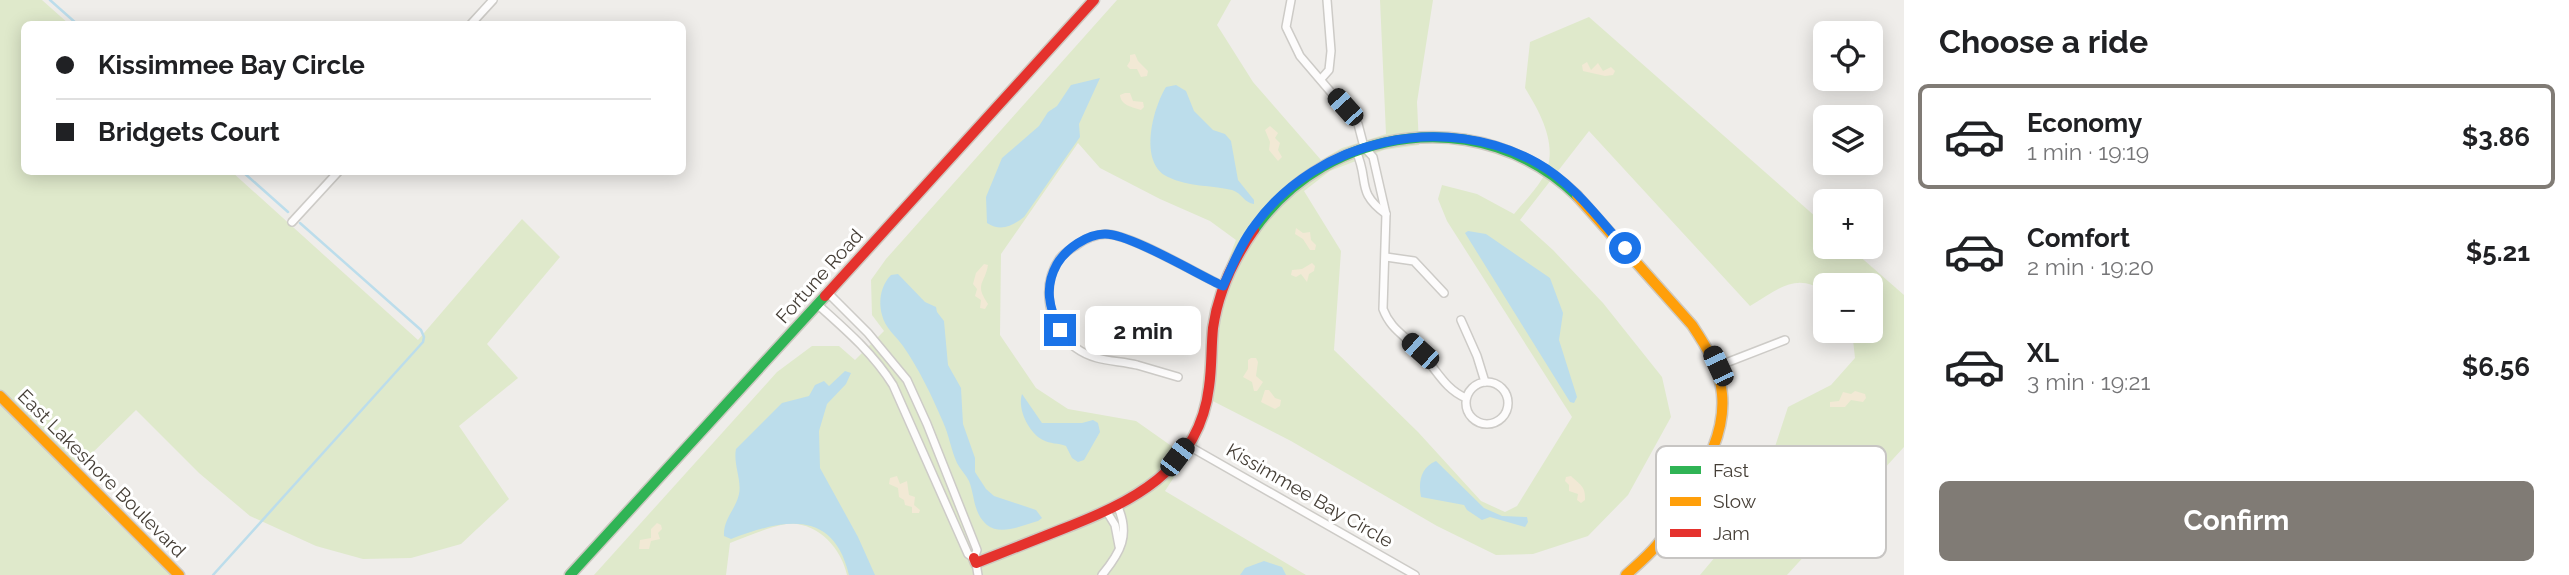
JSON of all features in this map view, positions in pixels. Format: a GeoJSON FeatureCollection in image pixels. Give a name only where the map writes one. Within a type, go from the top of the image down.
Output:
{"type":"FeatureCollection","features":[{"type":"Feature","properties":{"kind":"street"},"geometry":{"type":"LineString","coordinates":[[474,21],[493,0]]}},
{"type":"Feature","properties":{"kind":"street","name":"Fortune Road"},"geometry":{"type":"LineString","coordinates":[[570,575],[1094,0]]}},
{"type":"Feature","properties":{"kind":"street"},"geometry":{"type":"LineString","coordinates":[[1291,0],[1286,27],[1300,56],[1358,124],[1366,195],[1371,203],[1386,214]]}},
{"type":"Feature","properties":{"kind":"street"},"geometry":{"type":"LineString","coordinates":[[1321,79],[1329,70],[1331,51],[1327,0]]}},
{"type":"Feature","properties":{"kind":"street"},"geometry":{"type":"LineString","coordinates":[[975,561],[1118,507],[1142,493],[1168,470],[1199,425],[1208,399],[1212,343],[1223,286],[1248,236],[1274,202],[1298,181],[1325,163],[1360,149],[1419,137],[1453,136],[1494,145],[1537,163],[1574,191],[1692,325],[1709,348],[1718,366],[1723,400],[1720,433],[1716,446]]}},
{"type":"Feature","properties":{"kind":"street"},"geometry":{"type":"LineString","coordinates":[[1360,149],[1373,157],[1386,214],[1383,309],[1388,324],[1420,351],[1454,393],[1466,398]]}},
{"type":"Feature","properties":{"kind":"street"},"geometry":{"type":"LineString","coordinates":[[292,222],[335,175]]}},
{"type":"Feature","properties":{"kind":"street"},"geometry":{"type":"LineString","coordinates":[[1178,377],[1135,364],[1091,357],[1073,347],[1050,310],[1051,274],[1062,256],[1083,240],[1105,234],[1128,239],[1223,286]]}},
{"type":"Feature","properties":{"kind":"street"},"geometry":{"type":"LineString","coordinates":[[1386,257],[1414,261],[1444,293]]}},
{"type":"Feature","properties":{"kind":"street"},"geometry":{"type":"LineString","coordinates":[[828,293],[867,331],[907,380],[977,550],[975,561],[978,575]]}},
{"type":"Feature","properties":{"kind":"street"},"geometry":{"type":"LineString","coordinates":[[817,304],[858,341],[894,385],[968,554],[975,561]]}},
{"type":"Feature","properties":{"kind":"street"},"geometry":{"type":"LineString","coordinates":[[1461,320],[1485,382]]}},
{"type":"Feature","properties":{"kind":"street"},"geometry":{"type":"LineString","coordinates":[[858,341],[867,331]]}},
{"type":"Feature","properties":{"kind":"street"},"geometry":{"type":"LineString","coordinates":[[1718,366],[1785,340]]}},
{"type":"Feature","properties":{"kind":"street"},"geometry":{"type":"LineString","coordinates":[[1485,382],[1493,383],[1504,391],[1508,405],[1502,418],[1490,424],[1477,421],[1468,412],[1466,398],[1473,387],[1485,382]]}},
{"type":"Feature","properties":{"kind":"street","name":"East Lakeshore Boulevard"},"geometry":{"type":"LineString","coordinates":[[0,396],[179,575]]}},
{"type":"Feature","properties":{"kind":"street","name":"Kissimmee Bay Circle"},"geometry":{"type":"LineString","coordinates":[[1187,444],[1415,575]]}},
{"type":"Feature","properties":{"kind":"street"},"geometry":{"type":"LineString","coordinates":[[923,453],[936,447]]}},
{"type":"Feature","properties":{"kind":"street"},"geometry":{"type":"LineString","coordinates":[[1102,575],[1114,561],[1118,546],[1125,537],[1125,527],[1118,507]]}},
{"type":"Feature","properties":{"kind":"street"},"geometry":{"type":"LineString","coordinates":[[1107,512],[1115,525],[1118,546]]}},
{"type":"Feature","properties":{"kind":"street"},"geometry":{"type":"LineString","coordinates":[[1626,575],[1656,546]]}},
{"type":"Feature","properties":{"kind":"green space"},"geometry":{"type":"Polygon","coordinates":[[[0,0],[42,0],[66,21],[21,21],[21,175],[235,175],[418,340],[522,219],[560,257],[487,344],[518,378],[459,426],[509,499],[461,544],[411,558],[363,559],[316,546],[250,516],[199,473],[136,410],[77,468],[0,391],[0,0]]]}},
{"type":"Feature","properties":{"kind":"green space"},"geometry":{"type":"Polygon","coordinates":[[[1117,0],[1231,0],[1217,25],[1253,82],[1321,160],[1342,148],[1386,134],[1380,0],[1433,0],[1417,102],[1419,145],[1384,150],[1330,171],[1304,191],[1341,251],[1334,350],[1418,432],[1481,501],[1505,512],[1517,506],[1572,417],[1447,221],[1438,199],[1442,185],[1477,194],[1514,214],[1542,179],[1550,156],[1549,144],[1547,132],[1525,88],[1530,42],[1589,17],[1813,214],[1813,259],[1863,259],[1879,273],[1813,273],[1813,285],[1805,283],[1787,285],[1750,306],[1589,131],[1520,220],[1553,250],[1603,303],[1662,377],[1671,417],[1628,495],[1588,536],[1533,554],[1496,555],[1437,526],[1291,441],[1201,395],[1212,302],[1236,240],[1210,221],[1100,168],[1078,143],[1001,254],[1000,335],[1036,388],[1068,409],[1136,421],[1187,457],[1165,491],[1306,575],[847,575],[839,554],[824,536],[804,525],[793,524],[781,525],[730,543],[726,575],[594,575],[777,372],[812,346],[839,346],[855,360],[884,331],[872,315],[871,280],[886,259],[1117,0]]]}},
{"type":"Feature","properties":{"kind":"green space"},"geometry":{"type":"Polygon","coordinates":[[[1883,277],[1904,295],[1904,447],[1886,467],[1886,446],[1775,446],[1788,407],[1831,385],[1855,358],[1853,343],[1883,343],[1883,277]]]}},
{"type":"Feature","properties":{"kind":"green space"},"geometry":{"type":"Polygon","coordinates":[[[0,402],[108,514],[172,575],[0,575],[0,402]]]}},
{"type":"Feature","properties":{"kind":"green space"},"geometry":{"type":"Polygon","coordinates":[[[1714,558],[1803,558],[1787,575],[1700,575],[1714,558]]]}},
{"type":"Feature","properties":{"kind":"sand"},"geometry":{"type":"Polygon","coordinates":[[[1135,54],[1148,71],[1147,76],[1141,77],[1137,69],[1127,66],[1130,55],[1135,54]]]}},
{"type":"Feature","properties":{"kind":"sand"},"geometry":{"type":"Polygon","coordinates":[[[1587,62],[1591,70],[1598,63],[1603,71],[1611,67],[1615,71],[1613,75],[1605,76],[1583,71],[1582,65],[1587,62]]]}},
{"type":"Feature","properties":{"kind":"sand"},"geometry":{"type":"Polygon","coordinates":[[[1130,93],[1133,101],[1143,102],[1144,107],[1141,110],[1125,104],[1120,95],[1130,93]]]}},
{"type":"Feature","properties":{"kind":"sand"},"geometry":{"type":"Polygon","coordinates":[[[1270,126],[1278,133],[1275,138],[1280,143],[1278,150],[1282,157],[1278,161],[1269,150],[1270,142],[1265,130],[1270,126]]]}},
{"type":"Feature","properties":{"kind":"sand"},"geometry":{"type":"Polygon","coordinates":[[[1296,228],[1303,233],[1310,232],[1311,240],[1316,245],[1315,250],[1310,250],[1303,239],[1295,234],[1296,228]]]}},
{"type":"Feature","properties":{"kind":"sand"},"geometry":{"type":"Polygon","coordinates":[[[1312,263],[1315,266],[1314,271],[1309,274],[1307,282],[1301,274],[1296,277],[1291,275],[1292,270],[1302,269],[1312,263]]]}},
{"type":"Feature","properties":{"kind":"sand"},"geometry":{"type":"Polygon","coordinates":[[[984,264],[988,265],[981,287],[988,304],[985,309],[980,308],[981,300],[975,296],[977,289],[973,284],[976,273],[984,264]]]}},
{"type":"Feature","properties":{"kind":"sand"},"geometry":{"type":"Polygon","coordinates":[[[1251,358],[1256,358],[1258,362],[1256,376],[1263,382],[1257,391],[1254,391],[1252,382],[1243,377],[1251,358]]]}},
{"type":"Feature","properties":{"kind":"sand"},"geometry":{"type":"Polygon","coordinates":[[[1265,390],[1269,390],[1275,398],[1281,400],[1280,406],[1275,409],[1261,402],[1265,390]]]}},
{"type":"Feature","properties":{"kind":"sand"},"geometry":{"type":"Polygon","coordinates":[[[1855,391],[1865,394],[1863,402],[1851,400],[1845,407],[1830,407],[1830,402],[1839,401],[1843,392],[1851,394],[1855,391]]]}},
{"type":"Feature","properties":{"kind":"sand"},"geometry":{"type":"Polygon","coordinates":[[[897,476],[900,484],[907,481],[909,495],[915,497],[914,505],[920,510],[919,513],[912,513],[912,507],[905,505],[904,500],[899,497],[898,488],[889,484],[890,478],[897,476]]]}},
{"type":"Feature","properties":{"kind":"sand"},"geometry":{"type":"Polygon","coordinates":[[[1571,476],[1584,491],[1585,500],[1581,503],[1577,500],[1578,494],[1569,491],[1569,485],[1565,481],[1566,477],[1571,476]]]}},
{"type":"Feature","properties":{"kind":"sand"},"geometry":{"type":"Polygon","coordinates":[[[657,523],[662,529],[658,533],[660,539],[651,541],[649,549],[639,549],[640,540],[651,538],[651,529],[657,523]]]}},
{"type":"Feature","properties":{"kind":"water"},"geometry":{"type":"Polygon","coordinates":[[[1100,78],[1079,124],[1080,137],[1024,217],[1006,227],[987,223],[986,197],[1002,158],[1039,126],[1071,85],[1100,78]]]}},
{"type":"Feature","properties":{"kind":"water"},"geometry":{"type":"Polygon","coordinates":[[[1176,85],[1186,91],[1194,111],[1213,130],[1225,134],[1231,141],[1238,180],[1254,200],[1254,204],[1232,190],[1183,183],[1159,170],[1153,160],[1151,148],[1153,121],[1166,87],[1176,85]]]}},
{"type":"Feature","properties":{"kind":"water"},"geometry":{"type":"Polygon","coordinates":[[[1468,231],[1486,234],[1550,278],[1563,313],[1559,340],[1577,397],[1574,403],[1570,402],[1465,233],[1468,231]]]}},
{"type":"Feature","properties":{"kind":"water"},"geometry":{"type":"Polygon","coordinates":[[[898,274],[925,302],[936,307],[944,321],[948,365],[961,388],[963,424],[975,458],[975,472],[994,496],[1036,510],[1042,518],[1038,521],[999,530],[987,525],[979,515],[969,481],[957,463],[930,393],[909,355],[883,320],[881,293],[891,275],[898,274]]]}},
{"type":"Feature","properties":{"kind":"water"},"geometry":{"type":"Polygon","coordinates":[[[845,371],[851,373],[846,384],[827,404],[819,431],[820,468],[858,537],[875,575],[849,575],[841,553],[831,538],[818,529],[803,524],[768,527],[731,539],[724,536],[725,524],[739,494],[736,449],[782,403],[809,396],[815,385],[824,381],[829,386],[845,371]]]}},
{"type":"Feature","properties":{"kind":"water"},"geometry":{"type":"Polygon","coordinates":[[[1022,394],[1042,423],[1082,423],[1093,420],[1098,423],[1100,432],[1084,460],[1078,462],[1072,458],[1066,446],[1046,441],[1033,432],[1021,407],[1022,394]]]}},
{"type":"Feature","properties":{"kind":"water"},"geometry":{"type":"Polygon","coordinates":[[[1436,461],[1484,508],[1502,516],[1527,517],[1525,527],[1490,517],[1482,520],[1464,505],[1421,497],[1420,486],[1424,471],[1436,461]]]}},
{"type":"Feature","properties":{"kind":"water"},"geometry":{"type":"Polygon","coordinates":[[[1264,561],[1282,567],[1286,575],[1240,575],[1245,568],[1264,561]]]}},
{"type":"Feature","properties":{"kind":"waterway"},"geometry":{"type":"LineString","coordinates":[[50,0],[74,21]]}},
{"type":"Feature","properties":{"kind":"waterway"},"geometry":{"type":"LineString","coordinates":[[246,175],[288,212]]}},
{"type":"Feature","properties":{"kind":"waterway"},"geometry":{"type":"LineString","coordinates":[[213,575],[423,342],[421,330],[300,223]]}},
{"type":"Feature","properties":{"kind":"traffic: fast"},"geometry":{"type":"LineString","coordinates":[[1254,230],[1285,194],[1322,167],[1364,148],[1408,139],[1453,138],[1497,148],[1539,167],[1577,196]]}},
{"type":"Feature","properties":{"kind":"traffic: fast"},"geometry":{"type":"LineString","coordinates":[[570,575],[825,296]]}},
{"type":"Feature","properties":{"kind":"traffic: slow"},"geometry":{"type":"LineString","coordinates":[[1577,196],[1692,325],[1707,349],[1715,366],[1722,394],[1720,424],[1714,446]]}},
{"type":"Feature","properties":{"kind":"traffic: slow"},"geometry":{"type":"LineString","coordinates":[[0,396],[179,575]]}},
{"type":"Feature","properties":{"kind":"traffic: slow"},"geometry":{"type":"LineString","coordinates":[[1626,575],[1656,546]]}},
{"type":"Feature","properties":{"kind":"traffic: jam"},"geometry":{"type":"LineString","coordinates":[[825,296],[1094,0]]}},
{"type":"Feature","properties":{"kind":"traffic: jam"},"geometry":{"type":"LineString","coordinates":[[974,558],[976,563],[1086,520],[1135,495],[1157,480],[1176,462],[1191,441],[1203,416],[1210,380],[1215,315],[1233,265],[1254,230]]}},
{"type":"Feature","properties":{"kind":"route"},"geometry":{"type":"LineString","coordinates":[[1060,330],[1050,310],[1051,274],[1062,256],[1083,240],[1105,234],[1128,239],[1223,286],[1255,224],[1274,202],[1298,181],[1325,163],[1364,147],[1419,137],[1453,136],[1494,145],[1537,163],[1574,191],[1625,248]]}}]}
